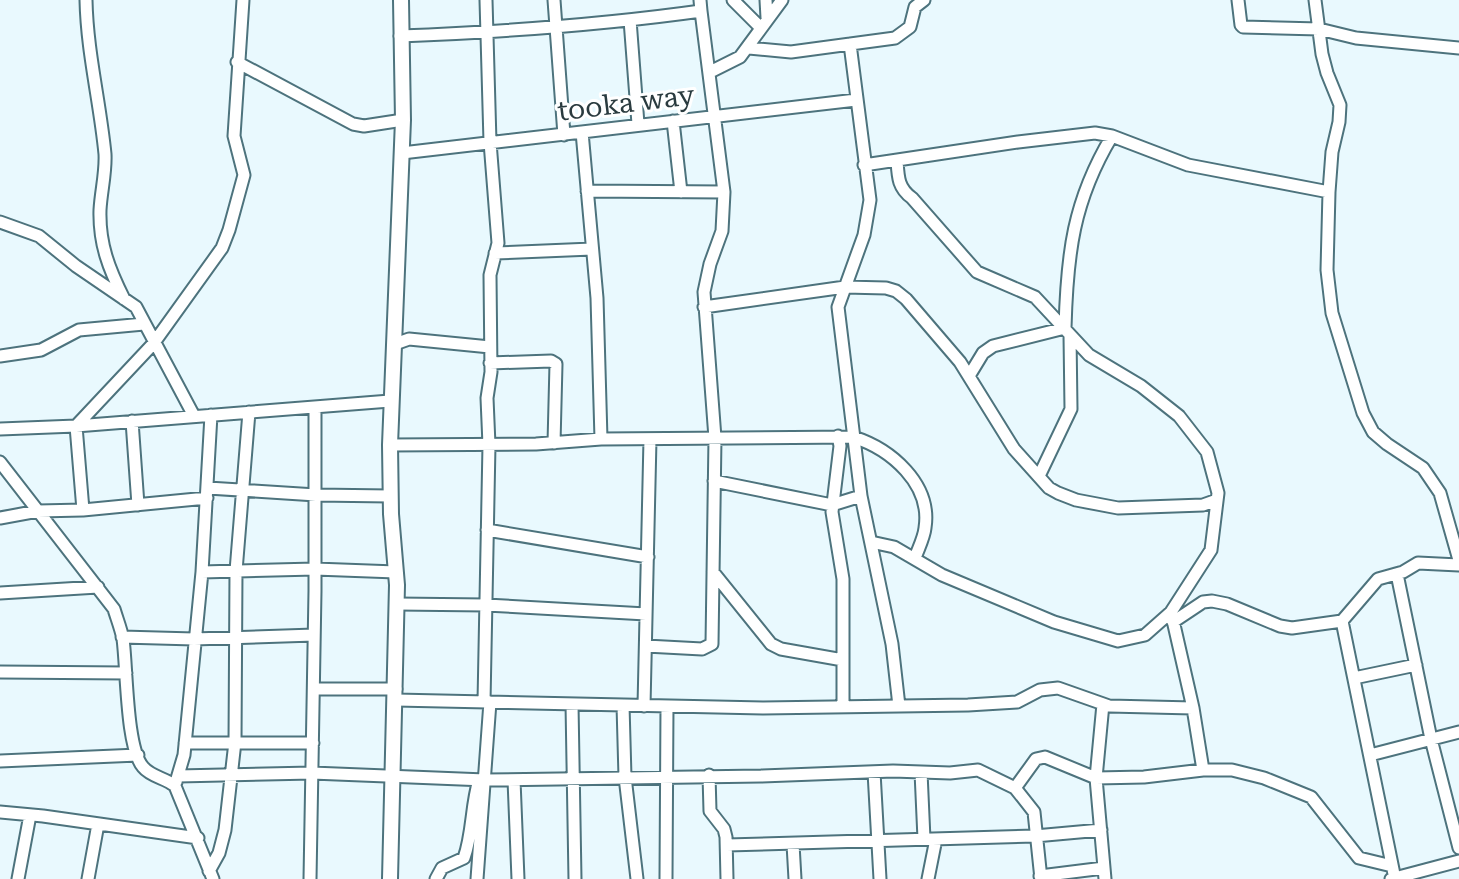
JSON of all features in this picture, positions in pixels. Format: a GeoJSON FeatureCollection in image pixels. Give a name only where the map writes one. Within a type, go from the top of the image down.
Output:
{"type":"FeatureCollection","features":[{"type":"Feature","properties":{"kind":"street"},"geometry":{"type":"LineString","coordinates":[[86,0],[87,31],[105,157],[100,211],[103,248],[106,263],[124,299]]}},
{"type":"Feature","properties":{"kind":"street"},"geometry":{"type":"LineString","coordinates":[[83,510],[76,426],[153,344],[222,248],[239,201],[244,175],[234,136],[243,0]]}},
{"type":"Feature","properties":{"kind":"street"},"geometry":{"type":"LineString","coordinates":[[390,879],[397,604],[390,496],[390,401],[403,120],[401,0]]}},
{"type":"Feature","properties":{"kind":"street"},"geometry":{"type":"LineString","coordinates":[[477,879],[487,702],[490,275],[498,243],[490,142],[486,0]]}},
{"type":"Feature","properties":{"kind":"street"},"geometry":{"type":"LineString","coordinates":[[554,0],[564,135]]}},
{"type":"Feature","properties":{"kind":"street"},"geometry":{"type":"LineString","coordinates":[[733,0],[764,23]]}},
{"type":"Feature","properties":{"kind":"street"},"geometry":{"type":"LineString","coordinates":[[764,23],[766,0]]}},
{"type":"Feature","properties":{"kind":"street"},"geometry":{"type":"LineString","coordinates":[[710,72],[732,62],[749,48],[782,0]]}},
{"type":"Feature","properties":{"kind":"street"},"geometry":{"type":"LineString","coordinates":[[749,48],[791,52],[895,38],[910,27],[915,7],[924,0]]}},
{"type":"Feature","properties":{"kind":"street"},"geometry":{"type":"LineString","coordinates":[[1238,0],[1243,27],[1319,29],[1356,38],[1459,48]]}},
{"type":"Feature","properties":{"kind":"street"},"geometry":{"type":"LineString","coordinates":[[871,542],[894,547],[942,575],[1054,622],[1118,641],[1145,635],[1172,617],[1203,602],[1212,601],[1292,628],[1342,621],[1378,579],[1397,574],[1418,563],[1459,562],[1440,493],[1423,468],[1373,432],[1363,413],[1331,303],[1327,270],[1329,192],[1340,105],[1327,73],[1315,0]]}},
{"type":"Feature","properties":{"kind":"street"},"geometry":{"type":"LineString","coordinates":[[400,36],[555,29],[630,20],[701,6],[724,192],[722,231],[710,264],[704,307],[715,438],[712,644],[702,649],[646,646]]}},
{"type":"Feature","properties":{"kind":"street"},"geometry":{"type":"LineString","coordinates":[[630,20],[638,124]]}},
{"type":"Feature","properties":{"kind":"street"},"geometry":{"type":"LineString","coordinates":[[850,44],[869,211],[864,235],[838,307],[861,496],[892,644],[899,706]]}},
{"type":"Feature","properties":{"kind":"street"},"geometry":{"type":"LineString","coordinates":[[237,62],[353,124],[364,126],[403,120]]}},
{"type":"Feature","properties":{"kind":"street","name":"tooka way"},"geometry":{"type":"LineString","coordinates":[[402,153],[856,100]]}},
{"type":"Feature","properties":{"kind":"street"},"geometry":{"type":"LineString","coordinates":[[673,121],[681,192]]}},
{"type":"Feature","properties":{"kind":"street"},"geometry":{"type":"LineString","coordinates":[[582,132],[597,298],[601,439]]}},
{"type":"Feature","properties":{"kind":"street"},"geometry":{"type":"LineString","coordinates":[[864,165],[1095,133],[1112,136],[1188,165],[1329,192]]}},
{"type":"Feature","properties":{"kind":"street"},"geometry":{"type":"LineString","coordinates":[[1040,474],[1071,409],[1066,270],[1076,219],[1089,179],[1112,136]]}},
{"type":"Feature","properties":{"kind":"street"},"geometry":{"type":"LineString","coordinates":[[897,160],[899,183],[904,192],[977,272],[1035,297],[1089,355],[1161,400],[1179,416],[1207,452],[1218,486],[1211,550],[1172,617],[1193,708],[1203,770]]}},
{"type":"Feature","properties":{"kind":"street"},"geometry":{"type":"LineString","coordinates":[[587,191],[724,192]]}},
{"type":"Feature","properties":{"kind":"street"},"geometry":{"type":"LineString","coordinates":[[0,222],[39,236],[136,307],[194,416]]}},
{"type":"Feature","properties":{"kind":"street"},"geometry":{"type":"LineString","coordinates":[[495,253],[592,249]]}},
{"type":"Feature","properties":{"kind":"street"},"geometry":{"type":"LineString","coordinates":[[704,307],[845,287],[896,291],[915,309],[969,376],[1014,449],[1040,474],[1049,488],[1118,508],[1203,505],[1217,500]]}},
{"type":"Feature","properties":{"kind":"street"},"geometry":{"type":"LineString","coordinates":[[0,356],[41,350],[79,330],[144,324]]}},
{"type":"Feature","properties":{"kind":"street"},"geometry":{"type":"LineString","coordinates":[[969,376],[983,353],[993,346],[1068,331]]}},
{"type":"Feature","properties":{"kind":"street"},"geometry":{"type":"LineString","coordinates":[[395,344],[409,339],[490,347]]}},
{"type":"Feature","properties":{"kind":"street"},"geometry":{"type":"LineString","coordinates":[[490,363],[551,361],[556,364],[554,443]]}},
{"type":"Feature","properties":{"kind":"street"},"geometry":{"type":"LineString","coordinates":[[0,429],[76,426],[390,401]]}},
{"type":"Feature","properties":{"kind":"street"},"geometry":{"type":"LineString","coordinates":[[310,879],[315,407]]}},
{"type":"Feature","properties":{"kind":"street"},"geometry":{"type":"LineString","coordinates":[[211,875],[225,830],[235,742],[236,571],[249,412]]}},
{"type":"Feature","properties":{"kind":"street"},"geometry":{"type":"LineString","coordinates":[[211,415],[202,572],[185,743],[176,781],[211,875]]}},
{"type":"Feature","properties":{"kind":"street"},"geometry":{"type":"LineString","coordinates":[[132,421],[138,505]]}},
{"type":"Feature","properties":{"kind":"street"},"geometry":{"type":"LineString","coordinates":[[838,436],[840,446],[832,505],[843,579],[843,707]]}},
{"type":"Feature","properties":{"kind":"street"},"geometry":{"type":"LineString","coordinates":[[390,445],[853,437],[890,453],[909,473],[925,512],[925,530],[915,558]]}},
{"type":"Feature","properties":{"kind":"street"},"geometry":{"type":"LineString","coordinates":[[644,706],[650,439]]}},
{"type":"Feature","properties":{"kind":"street"},"geometry":{"type":"LineString","coordinates":[[0,462],[114,609],[122,637],[133,737],[140,764],[146,771],[168,780],[312,773],[514,780],[978,770],[1015,788],[1034,812],[1040,878],[1104,873],[1096,778],[1103,704]]}},
{"type":"Feature","properties":{"kind":"street"},"geometry":{"type":"LineString","coordinates":[[714,481],[832,505],[861,496]]}},
{"type":"Feature","properties":{"kind":"street"},"geometry":{"type":"LineString","coordinates":[[0,518],[38,511],[138,505],[245,490],[390,496]]}},
{"type":"Feature","properties":{"kind":"street"},"geometry":{"type":"LineString","coordinates":[[487,530],[648,557]]}},
{"type":"Feature","properties":{"kind":"street"},"geometry":{"type":"LineString","coordinates":[[202,572],[315,569],[396,572]]}},
{"type":"Feature","properties":{"kind":"street"},"geometry":{"type":"LineString","coordinates":[[713,572],[771,644],[781,649],[843,660]]}},
{"type":"Feature","properties":{"kind":"street"},"geometry":{"type":"LineString","coordinates":[[1397,574],[1431,739],[1453,800],[1459,848]]}},
{"type":"Feature","properties":{"kind":"street"},"geometry":{"type":"LineString","coordinates":[[0,593],[98,587]]}},
{"type":"Feature","properties":{"kind":"street"},"geometry":{"type":"LineString","coordinates":[[397,604],[486,605],[646,614]]}},
{"type":"Feature","properties":{"kind":"street"},"geometry":{"type":"LineString","coordinates":[[1342,621],[1393,876]]}},
{"type":"Feature","properties":{"kind":"street"},"geometry":{"type":"LineString","coordinates":[[122,637],[194,639],[314,635]]}},
{"type":"Feature","properties":{"kind":"street"},"geometry":{"type":"LineString","coordinates":[[1354,678],[1416,665]]}},
{"type":"Feature","properties":{"kind":"street"},"geometry":{"type":"LineString","coordinates":[[0,672],[126,673]]}},
{"type":"Feature","properties":{"kind":"street"},"geometry":{"type":"LineString","coordinates":[[314,689],[487,702],[843,707],[1008,704],[1040,690],[1058,688],[1103,704],[1193,708]]}},
{"type":"Feature","properties":{"kind":"street"},"geometry":{"type":"LineString","coordinates":[[572,704],[575,879]]}},
{"type":"Feature","properties":{"kind":"street"},"geometry":{"type":"LineString","coordinates":[[623,705],[625,777],[637,879]]}},
{"type":"Feature","properties":{"kind":"street"},"geometry":{"type":"LineString","coordinates":[[666,879],[667,706]]}},
{"type":"Feature","properties":{"kind":"street"},"geometry":{"type":"LineString","coordinates":[[1370,755],[1459,732]]}},
{"type":"Feature","properties":{"kind":"street"},"geometry":{"type":"LineString","coordinates":[[185,743],[313,743]]}},
{"type":"Feature","properties":{"kind":"street"},"geometry":{"type":"LineString","coordinates":[[0,761],[138,755]]}},
{"type":"Feature","properties":{"kind":"street"},"geometry":{"type":"LineString","coordinates":[[1015,788],[1036,759],[1045,757],[1096,778],[1232,770],[1291,787],[1311,797],[1359,858],[1393,876],[1459,861]]}},
{"type":"Feature","properties":{"kind":"street"},"geometry":{"type":"LineString","coordinates":[[874,772],[880,879]]}},
{"type":"Feature","properties":{"kind":"street"},"geometry":{"type":"LineString","coordinates":[[921,772],[930,839],[928,879]]}},
{"type":"Feature","properties":{"kind":"street"},"geometry":{"type":"LineString","coordinates":[[709,775],[710,811],[724,829],[727,845],[727,879]]}},
{"type":"Feature","properties":{"kind":"street"},"geometry":{"type":"LineString","coordinates":[[436,879],[442,868],[464,858],[471,837],[474,797],[482,780]]}},
{"type":"Feature","properties":{"kind":"street"},"geometry":{"type":"LineString","coordinates":[[514,780],[518,879]]}},
{"type":"Feature","properties":{"kind":"street"},"geometry":{"type":"LineString","coordinates":[[0,812],[198,838]]}},
{"type":"Feature","properties":{"kind":"street"},"geometry":{"type":"LineString","coordinates":[[18,879],[30,815]]}},
{"type":"Feature","properties":{"kind":"street"},"geometry":{"type":"LineString","coordinates":[[88,879],[98,824]]}},
{"type":"Feature","properties":{"kind":"street"},"geometry":{"type":"LineString","coordinates":[[727,845],[1035,836],[1101,830]]}},
{"type":"Feature","properties":{"kind":"street"},"geometry":{"type":"LineString","coordinates":[[793,844],[795,879]]}}]}
